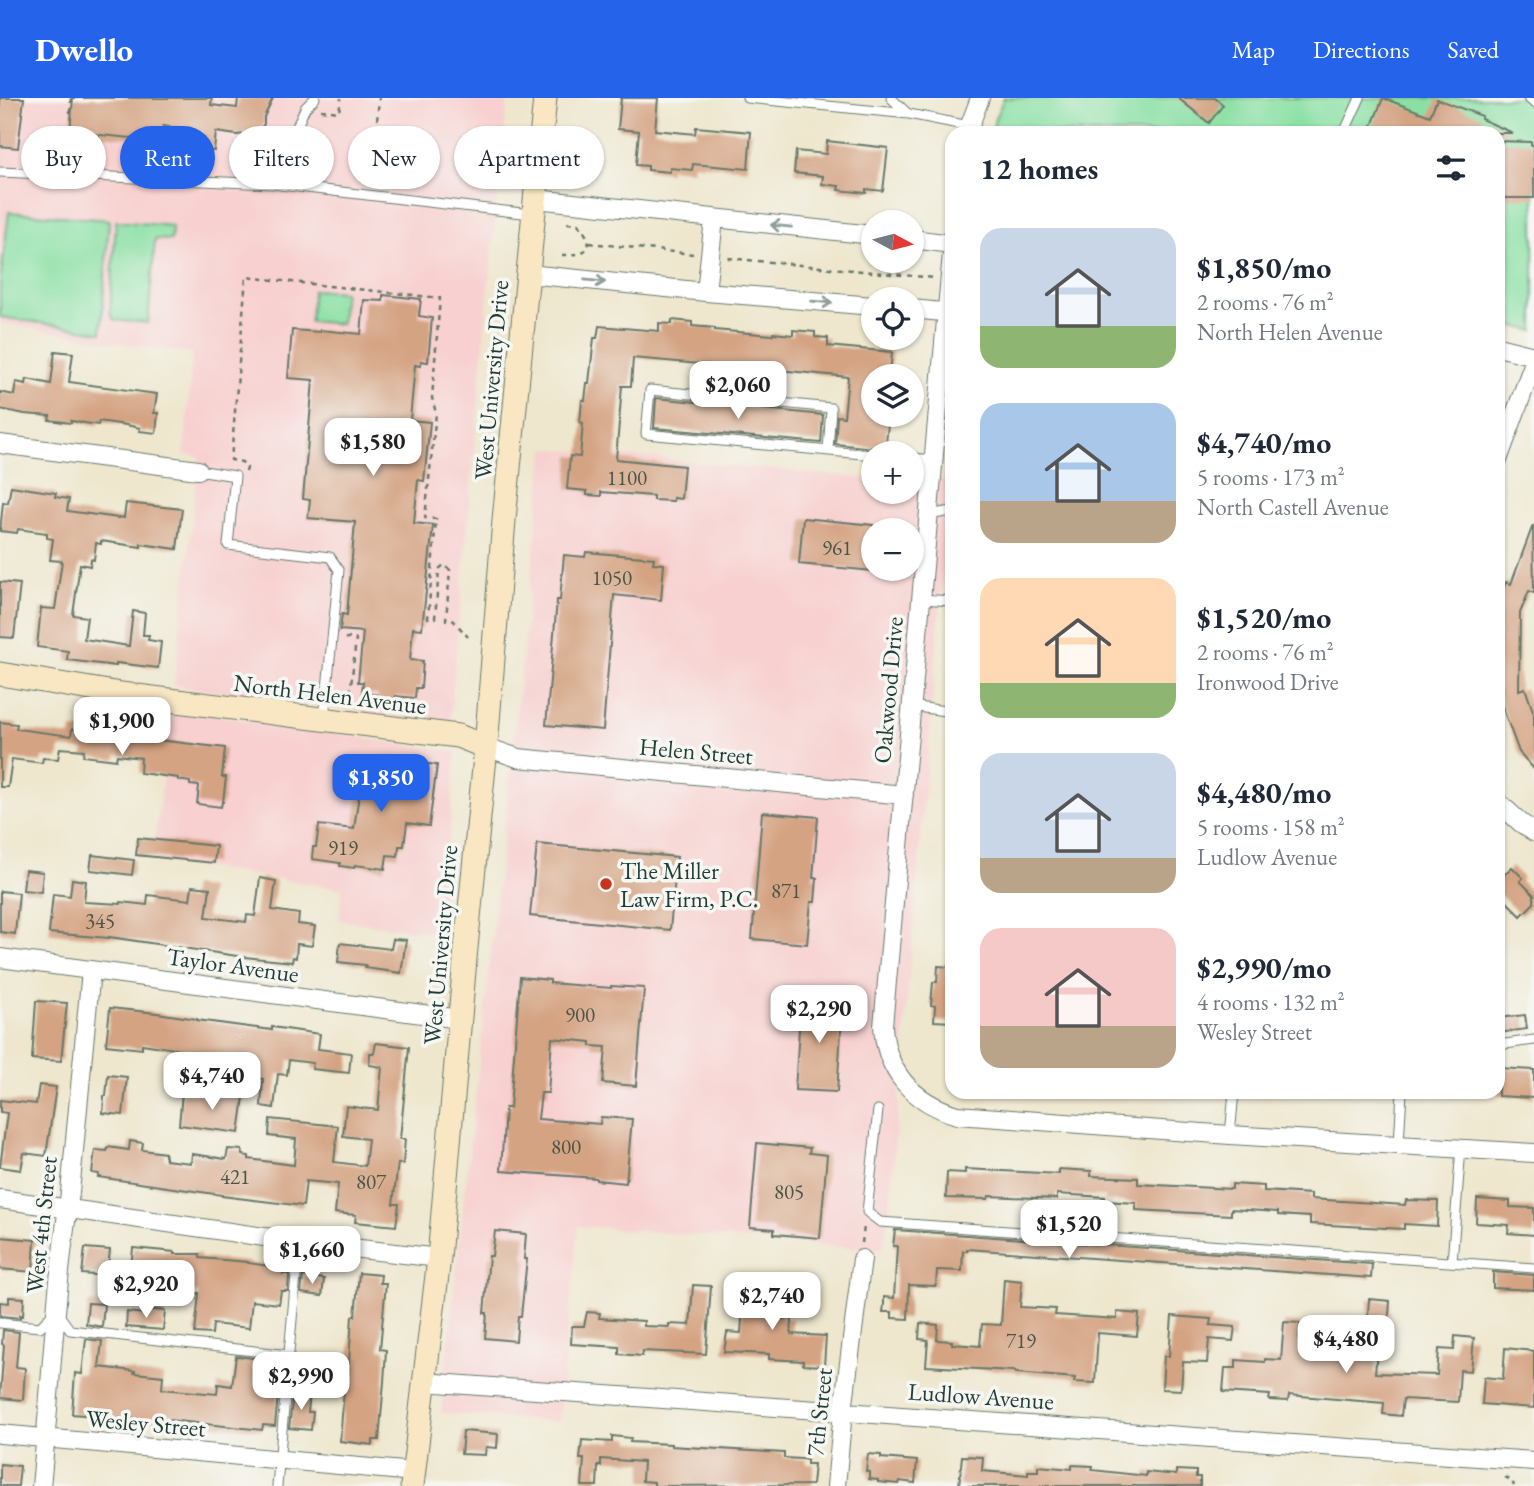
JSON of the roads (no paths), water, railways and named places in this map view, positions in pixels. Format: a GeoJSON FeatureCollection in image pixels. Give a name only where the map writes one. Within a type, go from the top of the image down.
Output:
{"type":"FeatureCollection","features":[{"type":"Feature","properties":{"kind":"main road","name":"West University Drive"},"geometry":{"type":"LineString","coordinates":[[413,1479],[439,1258],[504,520],[545,98]]}},
{"type":"Feature","properties":{"kind":"main road","name":"North Helen Avenue"},"geometry":{"type":"LineString","coordinates":[[0,674],[121,694],[458,736],[486,747]]}},
{"type":"Feature","properties":{"kind":"street"},"geometry":{"type":"LineString","coordinates":[[970,126],[980,98]]}},
{"type":"Feature","properties":{"kind":"street"},"geometry":{"type":"LineString","coordinates":[[534,207],[714,219],[861,235]]}},
{"type":"Feature","properties":{"kind":"street"},"geometry":{"type":"LineString","coordinates":[[706,292],[714,219]]}},
{"type":"Feature","properties":{"kind":"street"},"geometry":{"type":"LineString","coordinates":[[924,241],[945,243]]}},
{"type":"Feature","properties":{"kind":"street"},"geometry":{"type":"LineString","coordinates":[[527,274],[861,305]]}},
{"type":"Feature","properties":{"kind":"street"},"geometry":{"type":"LineString","coordinates":[[924,310],[945,313]]}},
{"type":"Feature","properties":{"kind":"street"},"geometry":{"type":"LineString","coordinates":[[1505,349],[1534,356]]}},
{"type":"Feature","properties":{"kind":"street","name":"Oakwood Drive"},"geometry":{"type":"LineString","coordinates":[[945,350],[883,1026],[888,1054],[897,1072],[914,1094],[939,1110],[957,1115],[1230,1135]]}},
{"type":"Feature","properties":{"kind":"street"},"geometry":{"type":"LineString","coordinates":[[1505,441],[1534,362]]}},
{"type":"Feature","properties":{"kind":"street"},"geometry":{"type":"LineString","coordinates":[[0,444],[198,470]]}},
{"type":"Feature","properties":{"kind":"street","name":"Helen Street"},"geometry":{"type":"LineString","coordinates":[[486,747],[518,758],[539,761],[904,795]]}},
{"type":"Feature","properties":{"kind":"street"},"geometry":{"type":"LineString","coordinates":[[1505,812],[1534,832]]}},
{"type":"Feature","properties":{"kind":"street","name":"Taylor Avenue"},"geometry":{"type":"LineString","coordinates":[[0,958],[460,1019]]}},
{"type":"Feature","properties":{"kind":"street","name":"West 4th Street"},"geometry":{"type":"LineString","coordinates":[[41,1486],[91,970]]}},
{"type":"Feature","properties":{"kind":"street"},"geometry":{"type":"LineString","coordinates":[[1230,1135],[1534,1153]]}},
{"type":"Feature","properties":{"kind":"street"},"geometry":{"type":"LineString","coordinates":[[0,1199],[299,1242],[439,1258]]}},
{"type":"Feature","properties":{"kind":"street","name":"7th Street"},"geometry":{"type":"LineString","coordinates":[[836,1486],[862,1259]]}},
{"type":"Feature","properties":{"kind":"street","name":"Ludlow Avenue"},"geometry":{"type":"LineString","coordinates":[[424,1382],[1534,1461]]}},
{"type":"Feature","properties":{"kind":"street","name":"Wesley Street"},"geometry":{"type":"LineString","coordinates":[[0,1434],[280,1460],[413,1479]]}},
{"type":"Feature","properties":{"kind":"lane"},"geometry":{"type":"LineString","coordinates":[[747,98],[909,114],[953,126]]}},
{"type":"Feature","properties":{"kind":"lane"},"geometry":{"type":"LineString","coordinates":[[891,98],[909,114]]}},
{"type":"Feature","properties":{"kind":"lane"},"geometry":{"type":"LineString","coordinates":[[1346,126],[1360,98]]}},
{"type":"Feature","properties":{"kind":"lane"},"geometry":{"type":"LineString","coordinates":[[1528,98],[1534,103]]}},
{"type":"Feature","properties":{"kind":"lane"},"geometry":{"type":"LineString","coordinates":[[296,126],[305,103],[317,102]]}},
{"type":"Feature","properties":{"kind":"lane"},"geometry":{"type":"LineString","coordinates":[[0,172],[229,182]]}},
{"type":"Feature","properties":{"kind":"lane"},"geometry":{"type":"LineString","coordinates":[[329,189],[534,207]]}},
{"type":"Feature","properties":{"kind":"lane"},"geometry":{"type":"LineString","coordinates":[[828,450],[831,408],[650,390],[646,434],[861,453]]}},
{"type":"Feature","properties":{"kind":"lane"},"geometry":{"type":"LineString","coordinates":[[924,459],[933,460]]}},
{"type":"Feature","properties":{"kind":"lane"},"geometry":{"type":"LineString","coordinates":[[198,470],[235,476],[228,545],[330,558],[339,570],[324,720]]}},
{"type":"Feature","properties":{"kind":"lane"},"geometry":{"type":"LineString","coordinates":[[928,514],[945,512]]}},
{"type":"Feature","properties":{"kind":"lane"},"geometry":{"type":"LineString","coordinates":[[921,599],[945,601]]}},
{"type":"Feature","properties":{"kind":"lane"},"geometry":{"type":"LineString","coordinates":[[911,706],[945,711]]}},
{"type":"Feature","properties":{"kind":"lane"},"geometry":{"type":"LineString","coordinates":[[1505,1044],[1534,1040]]}},
{"type":"Feature","properties":{"kind":"lane"},"geometry":{"type":"LineString","coordinates":[[1230,1135],[1233,1099]]}},
{"type":"Feature","properties":{"kind":"lane"},"geometry":{"type":"LineString","coordinates":[[1399,1144],[1402,1099]]}},
{"type":"Feature","properties":{"kind":"lane"},"geometry":{"type":"LineString","coordinates":[[878,1110],[867,1212],[880,1222],[1534,1268]]}},
{"type":"Feature","properties":{"kind":"lane"},"geometry":{"type":"LineString","coordinates":[[1451,1262],[1461,1148]]}},
{"type":"Feature","properties":{"kind":"lane"},"geometry":{"type":"LineString","coordinates":[[277,1486],[299,1242]]}},
{"type":"Feature","properties":{"kind":"lane"},"geometry":{"type":"LineString","coordinates":[[0,1324],[40,1327],[57,1311],[70,1330],[289,1355]]}},
{"type":"Feature","properties":{"kind":"place","name":"The Miller Law Firm, P.C."},"geometry":{"type":"Point","coordinates":[606,884]}}]}
